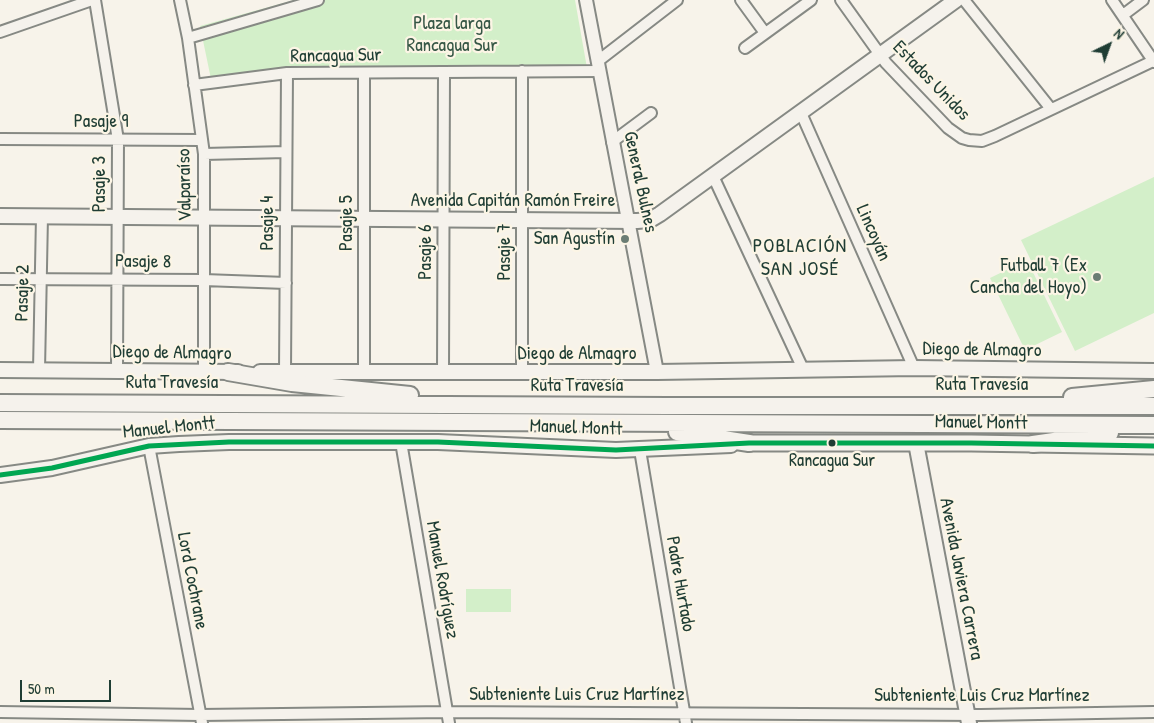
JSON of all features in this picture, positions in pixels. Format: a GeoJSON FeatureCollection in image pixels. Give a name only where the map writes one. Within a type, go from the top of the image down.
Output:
{"type":"FeatureCollection","features":[{"type":"Feature","properties":{"kind":"highway"},"geometry":{"type":"LineString","coordinates":[[228,372],[292,383],[408,395],[454,405]]}},
{"type":"Feature","properties":{"kind":"highway"},"geometry":{"type":"LineString","coordinates":[[1017,405],[1154,388]]}},
{"type":"Feature","properties":{"kind":"highway","name":"Ruta Travesía"},"geometry":{"type":"LineString","coordinates":[[0,403],[1154,406]]}},
{"type":"Feature","properties":{"kind":"highway","name":"Ruta Travesía"},"geometry":{"type":"LineString","coordinates":[[0,420],[1154,426]]}},
{"type":"Feature","properties":{"kind":"highway"},"geometry":{"type":"LineString","coordinates":[[628,424],[749,444]]}},
{"type":"Feature","properties":{"kind":"highway"},"geometry":{"type":"LineString","coordinates":[[1033,444],[1154,426]]}},
{"type":"Feature","properties":{"kind":"main road","name":"Avenida Capitán Ramón Freire"},"geometry":{"type":"LineString","coordinates":[[0,216],[644,221],[655,218],[956,0]]}},
{"type":"Feature","properties":{"kind":"main road","name":"Diego de Almagro"},"geometry":{"type":"LineString","coordinates":[[0,370],[657,372],[914,368],[1154,371]]}},
{"type":"Feature","properties":{"kind":"main road","name":"Manuel Montt"},"geometry":{"type":"LineString","coordinates":[[0,475],[52,468],[148,446],[229,442],[481,443],[577,450],[640,450],[749,444],[916,443],[1154,446]]}},
{"type":"Feature","properties":{"kind":"main road","name":"Avenida Javiera Carrera"},"geometry":{"type":"LineString","coordinates":[[916,443],[968,719]]}},
{"type":"Feature","properties":{"kind":"street"},"geometry":{"type":"LineString","coordinates":[[0,32],[94,0]]}},
{"type":"Feature","properties":{"kind":"street","name":"Pasaje 3"},"geometry":{"type":"LineString","coordinates":[[94,0],[118,140],[117,371]]}},
{"type":"Feature","properties":{"kind":"street","name":"Valparaíso"},"geometry":{"type":"LineString","coordinates":[[180,0],[188,38],[204,154],[204,372]]}},
{"type":"Feature","properties":{"kind":"street"},"geometry":{"type":"LineString","coordinates":[[278,0],[281,11]]}},
{"type":"Feature","properties":{"kind":"street"},"geometry":{"type":"LineString","coordinates":[[188,38],[318,0]]}},
{"type":"Feature","properties":{"kind":"street","name":"General Bulnes"},"geometry":{"type":"LineString","coordinates":[[586,0],[657,372]]}},
{"type":"Feature","properties":{"kind":"street"},"geometry":{"type":"LineString","coordinates":[[599,66],[677,0]]}},
{"type":"Feature","properties":{"kind":"street"},"geometry":{"type":"LineString","coordinates":[[741,0],[765,33]]}},
{"type":"Feature","properties":{"kind":"street"},"geometry":{"type":"LineString","coordinates":[[745,48],[811,0]]}},
{"type":"Feature","properties":{"kind":"street","name":"Estados Unidos"},"geometry":{"type":"LineString","coordinates":[[841,0],[880,56],[897,75],[948,128],[962,138],[969,140],[982,141],[996,136],[1154,61]]}},
{"type":"Feature","properties":{"kind":"street"},"geometry":{"type":"LineString","coordinates":[[964,0],[1051,110]]}},
{"type":"Feature","properties":{"kind":"street"},"geometry":{"type":"LineString","coordinates":[[1112,0],[1154,61]]}},
{"type":"Feature","properties":{"kind":"street"},"geometry":{"type":"LineString","coordinates":[[1123,15],[1143,0]]}},
{"type":"Feature","properties":{"kind":"street","name":"Rancagua Sur"},"geometry":{"type":"LineString","coordinates":[[194,85],[286,74],[522,72],[599,66]]}},
{"type":"Feature","properties":{"kind":"street","name":"Pasaje 6"},"geometry":{"type":"LineString","coordinates":[[443,372],[444,72]]}},
{"type":"Feature","properties":{"kind":"street","name":"Pasaje 7"},"geometry":{"type":"LineString","coordinates":[[522,72],[522,372]]}},
{"type":"Feature","properties":{"kind":"street","name":"Pasaje 5"},"geometry":{"type":"LineString","coordinates":[[364,73],[364,372]]}},
{"type":"Feature","properties":{"kind":"street","name":"Pasaje 4"},"geometry":{"type":"LineString","coordinates":[[285,372],[286,74]]}},
{"type":"Feature","properties":{"kind":"street"},"geometry":{"type":"LineString","coordinates":[[612,142],[651,113]]}},
{"type":"Feature","properties":{"kind":"street","name":"Lincoyán"},"geometry":{"type":"LineString","coordinates":[[801,113],[914,368]]}},
{"type":"Feature","properties":{"kind":"street","name":"Pasaje 9"},"geometry":{"type":"LineString","coordinates":[[0,139],[202,140]]}},
{"type":"Feature","properties":{"kind":"street"},"geometry":{"type":"LineString","coordinates":[[204,154],[286,152]]}},
{"type":"Feature","properties":{"kind":"street"},"geometry":{"type":"LineString","coordinates":[[713,176],[803,369]]}},
{"type":"Feature","properties":{"kind":"street","name":"Pasaje 2"},"geometry":{"type":"LineString","coordinates":[[39,370],[42,216]]}},
{"type":"Feature","properties":{"kind":"street","name":"Pasaje 8"},"geometry":{"type":"LineString","coordinates":[[0,279],[286,282]]}},
{"type":"Feature","properties":{"kind":"street","name":"Manuel Rodríguez"},"geometry":{"type":"LineString","coordinates":[[401,442],[448,723]]}},
{"type":"Feature","properties":{"kind":"street","name":"Lord Cochrane"},"geometry":{"type":"LineString","coordinates":[[148,446],[201,719]]}},
{"type":"Feature","properties":{"kind":"street","name":"Padre Hurtado"},"geometry":{"type":"LineString","coordinates":[[640,450],[685,718]]}},
{"type":"Feature","properties":{"kind":"street","name":"Subteniente Luis Cruz Martínez"},"geometry":{"type":"LineString","coordinates":[[0,712],[201,719],[447,712],[685,718],[968,719],[1154,712]]}},
{"type":"Feature","properties":{"kind":"green space","name":"Plaza larga Rancagua Sur"},"geometry":{"type":"Polygon","coordinates":[[[294,0],[575,0],[587,68],[211,79],[200,26],[294,0]]]}},
{"type":"Feature","properties":{"kind":"green space","name":"Futball 7 (Ex Cancha del Hoyo)"},"geometry":{"type":"Polygon","coordinates":[[[1154,177],[1154,313],[1075,351],[1021,240],[1154,177]]]}},
{"type":"Feature","properties":{"kind":"green space"},"geometry":{"type":"Polygon","coordinates":[[[1027,260],[1062,332],[1025,350],[990,278],[1027,260]]]}},
{"type":"Feature","properties":{"kind":"green space"},"geometry":{"type":"Polygon","coordinates":[[[466,589],[511,589],[511,612],[466,612],[466,589]]]}},
{"type":"Feature","properties":{"kind":"transit line"},"geometry":{"type":"LineString","coordinates":[[0,475],[52,468],[149,446],[229,442],[438,442],[616,450],[749,443],[971,443],[1154,446]]}},
{"type":"Feature","properties":{"kind":"place","name":"San Agustín"},"geometry":{"type":"Point","coordinates":[625,239]}},
{"type":"Feature","properties":{"kind":"place","name":"Futball 7 (Ex Cancha del Hoyo)"},"geometry":{"type":"Point","coordinates":[1097,277]}},
{"type":"Feature","properties":{"kind":"place","name":"Rancagua Sur"},"geometry":{"type":"Point","coordinates":[832,443]}},
{"type":"Feature","properties":{"kind":"district","name":"POBLACIÓN SAN JOSÉ"},"geometry":{"type":"Point","coordinates":[800,258]}}]}
